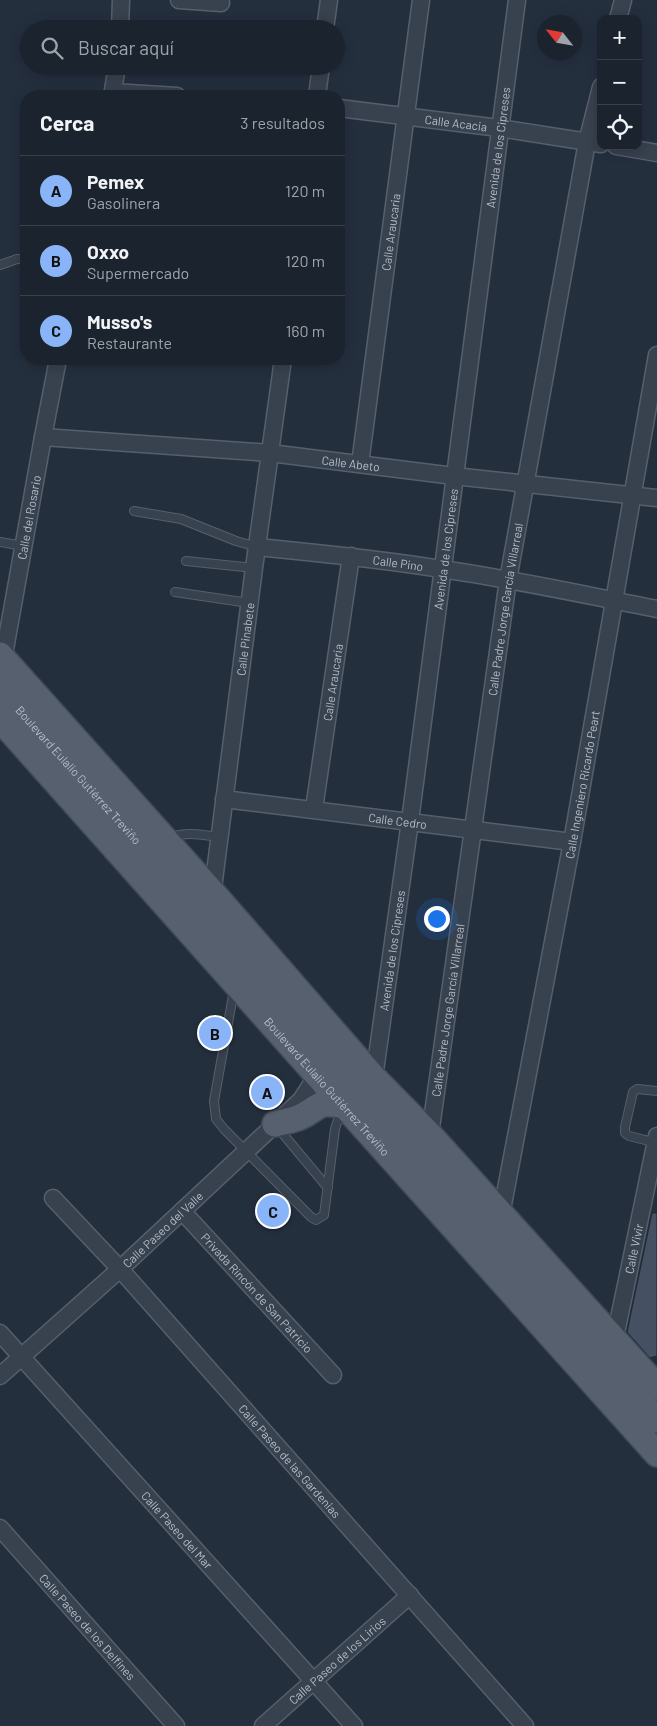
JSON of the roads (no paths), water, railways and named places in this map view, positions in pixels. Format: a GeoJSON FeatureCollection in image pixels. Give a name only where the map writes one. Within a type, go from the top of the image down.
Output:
{"type":"FeatureCollection","features":[{"type":"Feature","properties":{"kind":"main road","name":"Boulevard Eulalio Gutiérrez Treviño"},"geometry":{"type":"LineString","coordinates":[[1,663],[213,893],[359,1099],[606,1346],[656,1384]]}},
{"type":"Feature","properties":{"kind":"main road","name":"Boulevard Eulalio Gutiérrez Treviño"},"geometry":{"type":"LineString","coordinates":[[0,687],[301,1024],[359,1099],[657,1454]]}},
{"type":"Feature","properties":{"kind":"main road","name":"Boulevard Eulalio Gutiérrez Treviño"},"geometry":{"type":"LineString","coordinates":[[0,719],[316,1075],[430,1135],[501,1215],[606,1346],[657,1420]]}},
{"type":"Feature","properties":{"kind":"main road"},"geometry":{"type":"LineString","coordinates":[[301,1024],[317,1056],[318,1068],[316,1075]]}},
{"type":"Feature","properties":{"kind":"main road"},"geometry":{"type":"LineString","coordinates":[[275,1124],[299,1118],[316,1106],[359,1099]]}},
{"type":"Feature","properties":{"kind":"street"},"geometry":{"type":"LineString","coordinates":[[120,20],[121,0]]}},
{"type":"Feature","properties":{"kind":"street"},"geometry":{"type":"LineString","coordinates":[[179,0],[221,3]]}},
{"type":"Feature","properties":{"kind":"street"},"geometry":{"type":"LineString","coordinates":[[327,20],[329,0]]}},
{"type":"Feature","properties":{"kind":"street","name":"Calle Araucaria"},"geometry":{"type":"LineString","coordinates":[[360,464],[420,0]]}},
{"type":"Feature","properties":{"kind":"street","name":"Avenida de los Cipreses"},"geometry":{"type":"LineString","coordinates":[[359,1099],[410,821],[517,0]]}},
{"type":"Feature","properties":{"kind":"street"},"geometry":{"type":"LineString","coordinates":[[619,15],[622,0]]}},
{"type":"Feature","properties":{"kind":"street"},"geometry":{"type":"LineString","coordinates":[[113,90],[115,75]]}},
{"type":"Feature","properties":{"kind":"street"},"geometry":{"type":"LineString","coordinates":[[318,90],[320,75]]}},
{"type":"Feature","properties":{"kind":"street","name":"Calle Padre Jorge García Villarreal"},"geometry":{"type":"LineString","coordinates":[[430,1135],[508,580],[524,483],[594,143],[599,105]]}},
{"type":"Feature","properties":{"kind":"street","name":"Calle Acacia"},"geometry":{"type":"LineString","coordinates":[[345,109],[500,128],[594,143]]}},
{"type":"Feature","properties":{"kind":"street"},"geometry":{"type":"LineString","coordinates":[[639,150],[657,153]]}},
{"type":"Feature","properties":{"kind":"street","name":"Calle Ingeniero Ricardo Peart"},"geometry":{"type":"LineString","coordinates":[[501,1215],[572,842],[657,355]]}},
{"type":"Feature","properties":{"kind":"street","name":"Calle del Rosario"},"geometry":{"type":"LineString","coordinates":[[1,663],[57,365]]}},
{"type":"Feature","properties":{"kind":"street","name":"Calle Pinabete"},"geometry":{"type":"LineString","coordinates":[[209,921],[249,603],[282,365]]}},
{"type":"Feature","properties":{"kind":"street","name":"Calle Abeto"},"geometry":{"type":"LineString","coordinates":[[42,437],[270,453],[454,476],[657,498]]}},
{"type":"Feature","properties":{"kind":"street","name":"Calle Pino"},"geometry":{"type":"LineString","coordinates":[[257,547],[351,556],[442,569],[657,609]]}},
{"type":"Feature","properties":{"kind":"street","name":"Calle Araucaria"},"geometry":{"type":"LineString","coordinates":[[314,809],[351,556]]}},
{"type":"Feature","properties":{"kind":"street","name":"Calle Cedro"},"geometry":{"type":"LineString","coordinates":[[224,799],[572,842]]}},
{"type":"Feature","properties":{"kind":"street","name":"Calle Paseo del Valle"},"geometry":{"type":"LineString","coordinates":[[0,1376],[120,1269],[302,1100],[316,1075]]}},
{"type":"Feature","properties":{"kind":"street","name":"Calle Vivir"},"geometry":{"type":"LineString","coordinates":[[606,1346],[617,1328],[651,1194],[657,1140]]}},
{"type":"Feature","properties":{"kind":"street","name":"Calle Paseo de las Gardenias"},"geometry":{"type":"LineString","coordinates":[[53,1198],[120,1269],[525,1726]]}},
{"type":"Feature","properties":{"kind":"street","name":"Privada Rincón de San Patricio"},"geometry":{"type":"LineString","coordinates":[[182,1211],[333,1375]]}},
{"type":"Feature","properties":{"kind":"street","name":"Calle Paseo del Mar"},"geometry":{"type":"LineString","coordinates":[[0,1333],[354,1726]]}},
{"type":"Feature","properties":{"kind":"street","name":"Calle Paseo de los Delfines"},"geometry":{"type":"LineString","coordinates":[[0,1528],[176,1726]]}},
{"type":"Feature","properties":{"kind":"street","name":"Calle Paseo de los Lirios"},"geometry":{"type":"LineString","coordinates":[[263,1726],[410,1595]]}},
{"type":"Feature","properties":{"kind":"lane"},"geometry":{"type":"LineString","coordinates":[[0,265],[20,259]]}},
{"type":"Feature","properties":{"kind":"lane"},"geometry":{"type":"LineString","coordinates":[[134,511],[181,519],[236,541],[257,547]]}},
{"type":"Feature","properties":{"kind":"lane"},"geometry":{"type":"LineString","coordinates":[[0,542],[23,546]]}},
{"type":"Feature","properties":{"kind":"lane"},"geometry":{"type":"LineString","coordinates":[[186,561],[254,568]]}},
{"type":"Feature","properties":{"kind":"lane"},"geometry":{"type":"LineString","coordinates":[[175,592],[249,603]]}},
{"type":"Feature","properties":{"kind":"lane"},"geometry":{"type":"LineString","coordinates":[[165,840],[178,834],[186,833],[219,837]]}},
{"type":"Feature","properties":{"kind":"lane"},"geometry":{"type":"LineString","coordinates":[[236,984],[214,1101],[216,1119],[224,1130],[247,1150],[316,1220],[324,1214],[335,1129],[338,1120],[359,1099]]}},
{"type":"Feature","properties":{"kind":"lane"},"geometry":{"type":"LineString","coordinates":[[657,1091],[637,1089],[633,1092],[625,1128],[629,1136],[657,1140]]}},
{"type":"Feature","properties":{"kind":"lane"},"geometry":{"type":"LineString","coordinates":[[275,1124],[328,1188]]}},
{"type":"Feature","properties":{"kind":"place","name":"Oxxo"},"geometry":{"type":"Point","coordinates":[215,1033]}},
{"type":"Feature","properties":{"kind":"place","name":"Pemex"},"geometry":{"type":"Point","coordinates":[267,1092]}},
{"type":"Feature","properties":{"kind":"place","name":"Musso's"},"geometry":{"type":"Point","coordinates":[273,1211]}}]}
